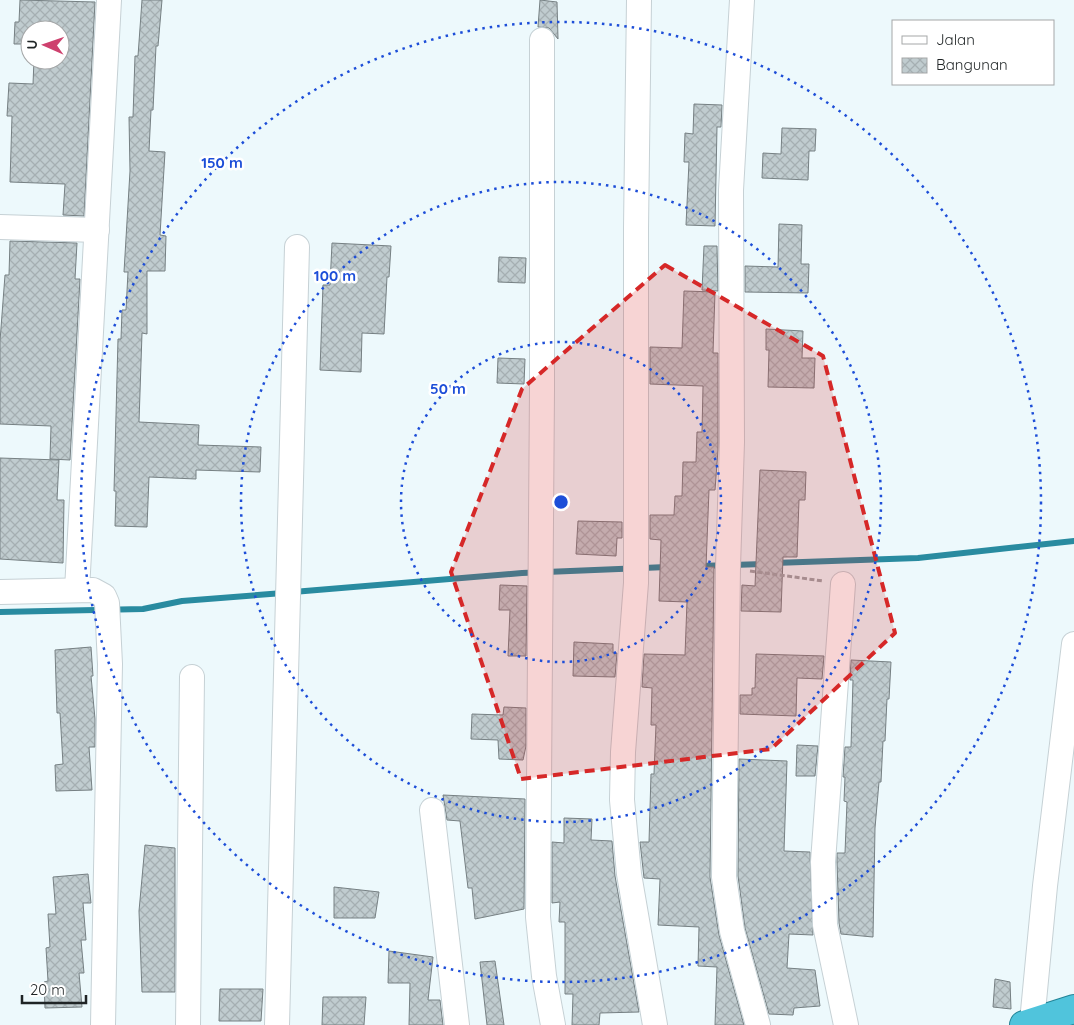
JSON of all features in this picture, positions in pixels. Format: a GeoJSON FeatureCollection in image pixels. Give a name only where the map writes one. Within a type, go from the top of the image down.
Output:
{"type":"FeatureCollection","features":[{"type":"Feature","properties":{"kind":"highway"},"geometry":{"type":"LineString","coordinates":[[1028,1024],[1074,1009]]}},
{"type":"Feature","properties":{"kind":"street"},"geometry":{"type":"LineString","coordinates":[[77,590],[108,0]]}},
{"type":"Feature","properties":{"kind":"street"},"geometry":{"type":"LineString","coordinates":[[639,0],[636,228],[636,583],[623,752],[622,800],[629,874],[655,1025]]}},
{"type":"Feature","properties":{"kind":"street"},"geometry":{"type":"LineString","coordinates":[[742,0],[731,190],[732,442],[728,567],[724,877],[732,931],[758,1025]]}},
{"type":"Feature","properties":{"kind":"street"},"geometry":{"type":"LineString","coordinates":[[542,40],[542,398],[538,917],[544,976],[553,1025]]}},
{"type":"Feature","properties":{"kind":"street"},"geometry":{"type":"LineString","coordinates":[[0,227],[97,230]]}},
{"type":"Feature","properties":{"kind":"street"},"geometry":{"type":"LineString","coordinates":[[277,1025],[297,247]]}},
{"type":"Feature","properties":{"kind":"street"},"geometry":{"type":"LineString","coordinates":[[843,584],[824,852],[823,897],[825,925],[846,1025]]}},
{"type":"Feature","properties":{"kind":"street"},"geometry":{"type":"LineString","coordinates":[[0,592],[77,590],[98,592],[104,596],[108,611],[110,674],[103,1025]]}},
{"type":"Feature","properties":{"kind":"street"},"geometry":{"type":"LineString","coordinates":[[1028,1024],[1074,644]]}},
{"type":"Feature","properties":{"kind":"street"},"geometry":{"type":"LineString","coordinates":[[188,1025],[192,677]]}},
{"type":"Feature","properties":{"kind":"street"},"geometry":{"type":"LineString","coordinates":[[432,810],[456,1025]]}},
{"type":"Feature","properties":{"kind":"path"},"geometry":{"type":"LineString","coordinates":[[728,567],[843,584]]}},
{"type":"Feature","properties":{"kind":"highlighted area"},"geometry":{"type":"Polygon","coordinates":[[[665,265],[823,356],[895,633],[771,749],[521,779],[451,572],[522,389],[665,265]]]}},
{"type":"Feature","properties":{"kind":"building"},"geometry":{"type":"Polygon","coordinates":[[[20,0],[95,2],[84,216],[63,215],[65,184],[10,182],[12,116],[7,116],[9,83],[33,84],[34,70],[70,70],[70,20],[20,20],[20,44],[14,44],[15,22],[19,22],[20,0]]]}},
{"type":"Feature","properties":{"kind":"building"},"geometry":{"type":"Polygon","coordinates":[[[142,0],[162,0],[158,46],[156,46],[149,151],[165,152],[160,235],[166,236],[165,271],[147,271],[147,334],[142,333],[139,422],[199,425],[198,445],[261,447],[260,472],[196,470],[196,479],[149,477],[147,527],[115,526],[116,491],[114,491],[118,339],[121,339],[122,310],[126,310],[128,272],[124,272],[130,171],[129,117],[133,117],[135,56],[138,56],[142,0]]]}},
{"type":"Feature","properties":{"kind":"building"},"geometry":{"type":"Polygon","coordinates":[[[540,0],[557,2],[558,39],[549,28],[538,27],[540,0]]]}},
{"type":"Feature","properties":{"kind":"building"},"geometry":{"type":"Polygon","coordinates":[[[694,104],[722,105],[721,127],[717,127],[715,226],[686,225],[689,162],[684,162],[685,133],[693,134],[694,104]]]}},
{"type":"Feature","properties":{"kind":"building"},"geometry":{"type":"Polygon","coordinates":[[[782,128],[816,129],[815,151],[809,151],[808,180],[762,178],[763,153],[781,154],[782,128]]]}},
{"type":"Feature","properties":{"kind":"building"},"geometry":{"type":"Polygon","coordinates":[[[779,224],[802,225],[801,264],[809,264],[808,293],[745,292],[745,266],[778,267],[779,224]]]}},
{"type":"Feature","properties":{"kind":"building"},"geometry":{"type":"Polygon","coordinates":[[[10,241],[77,243],[75,279],[80,279],[70,460],[50,459],[51,426],[0,424],[0,341],[5,275],[9,275],[10,241]]]}},
{"type":"Feature","properties":{"kind":"building"},"geometry":{"type":"Polygon","coordinates":[[[332,243],[391,246],[389,277],[387,277],[384,334],[362,333],[361,372],[320,370],[323,285],[330,285],[332,243]]]}},
{"type":"Feature","properties":{"kind":"building"},"geometry":{"type":"Polygon","coordinates":[[[704,246],[717,246],[718,291],[702,290],[704,246]]]}},
{"type":"Feature","properties":{"kind":"building"},"geometry":{"type":"Polygon","coordinates":[[[499,257],[526,258],[525,283],[498,282],[499,257]]]}},
{"type":"Feature","properties":{"kind":"building"},"geometry":{"type":"Polygon","coordinates":[[[684,291],[715,292],[713,353],[718,353],[718,450],[715,490],[709,490],[706,567],[714,567],[710,877],[719,935],[744,1025],[715,1025],[717,967],[698,966],[699,927],[658,925],[660,879],[644,878],[640,842],[649,842],[651,774],[654,774],[656,725],[651,725],[652,688],[642,687],[644,654],[685,655],[687,602],[659,601],[661,540],[650,539],[650,515],[674,515],[675,496],[682,496],[683,462],[696,462],[697,432],[702,432],[703,386],[650,384],[650,347],[682,348],[684,291]]]}},
{"type":"Feature","properties":{"kind":"building"},"geometry":{"type":"Polygon","coordinates":[[[766,329],[803,331],[802,358],[815,358],[814,388],[768,387],[769,350],[766,350],[766,329]]]}},
{"type":"Feature","properties":{"kind":"building"},"geometry":{"type":"Polygon","coordinates":[[[498,358],[525,359],[524,384],[497,383],[498,358]]]}},
{"type":"Feature","properties":{"kind":"building"},"geometry":{"type":"Polygon","coordinates":[[[0,458],[59,460],[57,500],[64,500],[63,563],[0,559],[0,458]]]}},
{"type":"Feature","properties":{"kind":"building"},"geometry":{"type":"Polygon","coordinates":[[[760,470],[806,472],[805,500],[799,500],[797,557],[783,557],[781,612],[741,611],[742,585],[755,586],[760,470]]]}},
{"type":"Feature","properties":{"kind":"building"},"geometry":{"type":"Polygon","coordinates":[[[578,521],[622,522],[622,538],[617,538],[616,556],[576,554],[578,521]]]}},
{"type":"Feature","properties":{"kind":"building"},"geometry":{"type":"Polygon","coordinates":[[[500,585],[527,586],[526,656],[508,656],[510,610],[499,610],[500,585]]]}},
{"type":"Feature","properties":{"kind":"building"},"geometry":{"type":"Polygon","coordinates":[[[574,642],[613,644],[613,653],[617,653],[615,677],[573,676],[574,642]]]}},
{"type":"Feature","properties":{"kind":"building"},"geometry":{"type":"Polygon","coordinates":[[[91,647],[93,676],[91,676],[95,719],[95,747],[89,747],[92,790],[56,791],[55,765],[63,764],[60,713],[57,713],[55,650],[91,647]]]}},
{"type":"Feature","properties":{"kind":"building"},"geometry":{"type":"Polygon","coordinates":[[[756,654],[824,656],[822,679],[797,678],[796,716],[740,714],[740,695],[752,695],[752,688],[755,688],[756,654]]]}},
{"type":"Feature","properties":{"kind":"building"},"geometry":{"type":"Polygon","coordinates":[[[851,660],[891,662],[885,741],[883,741],[881,782],[879,782],[875,828],[873,937],[841,934],[839,923],[837,853],[845,853],[847,802],[844,801],[845,777],[843,777],[845,747],[851,747],[853,680],[850,680],[851,660]]]}},
{"type":"Feature","properties":{"kind":"building"},"geometry":{"type":"Polygon","coordinates":[[[504,707],[526,708],[526,746],[523,760],[499,759],[498,740],[471,739],[472,714],[503,715],[504,707]]]}},
{"type":"Feature","properties":{"kind":"building"},"geometry":{"type":"Polygon","coordinates":[[[797,745],[818,746],[815,776],[796,776],[797,745]]]}},
{"type":"Feature","properties":{"kind":"building"},"geometry":{"type":"Polygon","coordinates":[[[739,759],[787,761],[784,851],[810,852],[813,935],[789,934],[787,968],[815,970],[820,1006],[794,1008],[793,1015],[769,1014],[745,928],[738,876],[739,759]]]}},
{"type":"Feature","properties":{"kind":"building"},"geometry":{"type":"Polygon","coordinates":[[[443,795],[525,799],[524,909],[475,919],[472,888],[468,888],[460,821],[447,820],[443,795]]]}},
{"type":"Feature","properties":{"kind":"building"},"geometry":{"type":"Polygon","coordinates":[[[564,818],[592,819],[591,840],[612,841],[615,876],[639,1012],[600,1013],[599,1025],[572,1025],[573,994],[565,994],[565,922],[559,922],[560,902],[552,903],[552,842],[564,843],[564,818]]]}},
{"type":"Feature","properties":{"kind":"building"},"geometry":{"type":"Polygon","coordinates":[[[145,845],[175,848],[175,992],[142,992],[139,911],[145,845]]]}},
{"type":"Feature","properties":{"kind":"building"},"geometry":{"type":"Polygon","coordinates":[[[88,874],[91,903],[83,903],[86,940],[81,940],[84,973],[79,973],[82,1007],[45,1008],[44,982],[48,981],[46,948],[50,947],[48,914],[56,914],[53,877],[88,874]]]}},
{"type":"Feature","properties":{"kind":"building"},"geometry":{"type":"Polygon","coordinates":[[[334,887],[379,892],[375,918],[334,918],[334,887]]]}},
{"type":"Feature","properties":{"kind":"building"},"geometry":{"type":"Polygon","coordinates":[[[389,951],[433,957],[428,1000],[440,1000],[443,1025],[409,1025],[410,983],[388,983],[389,951]]]}},
{"type":"Feature","properties":{"kind":"building"},"geometry":{"type":"Polygon","coordinates":[[[495,961],[504,1025],[487,1025],[480,962],[495,961]]]}},
{"type":"Feature","properties":{"kind":"building"},"geometry":{"type":"Polygon","coordinates":[[[995,979],[1010,982],[1011,1009],[993,1007],[995,979]]]}},
{"type":"Feature","properties":{"kind":"building"},"geometry":{"type":"Polygon","coordinates":[[[220,989],[263,989],[261,1021],[219,1021],[220,989]]]}},
{"type":"Feature","properties":{"kind":"building"},"geometry":{"type":"Polygon","coordinates":[[[323,997],[366,997],[364,1025],[322,1025],[323,997]]]}},
{"type":"Feature","properties":{"kind":"waterway"},"geometry":{"type":"LineString","coordinates":[[774,563],[918,558],[1074,541]]}},
{"type":"Feature","properties":{"kind":"waterway"},"geometry":{"type":"LineString","coordinates":[[699,566],[764,564]]}},
{"type":"Feature","properties":{"kind":"waterway"},"geometry":{"type":"LineString","coordinates":[[293,592],[522,573],[667,567]]}},
{"type":"Feature","properties":{"kind":"waterway"},"geometry":{"type":"LineString","coordinates":[[0,612],[143,609],[182,601],[283,593]]}}]}
